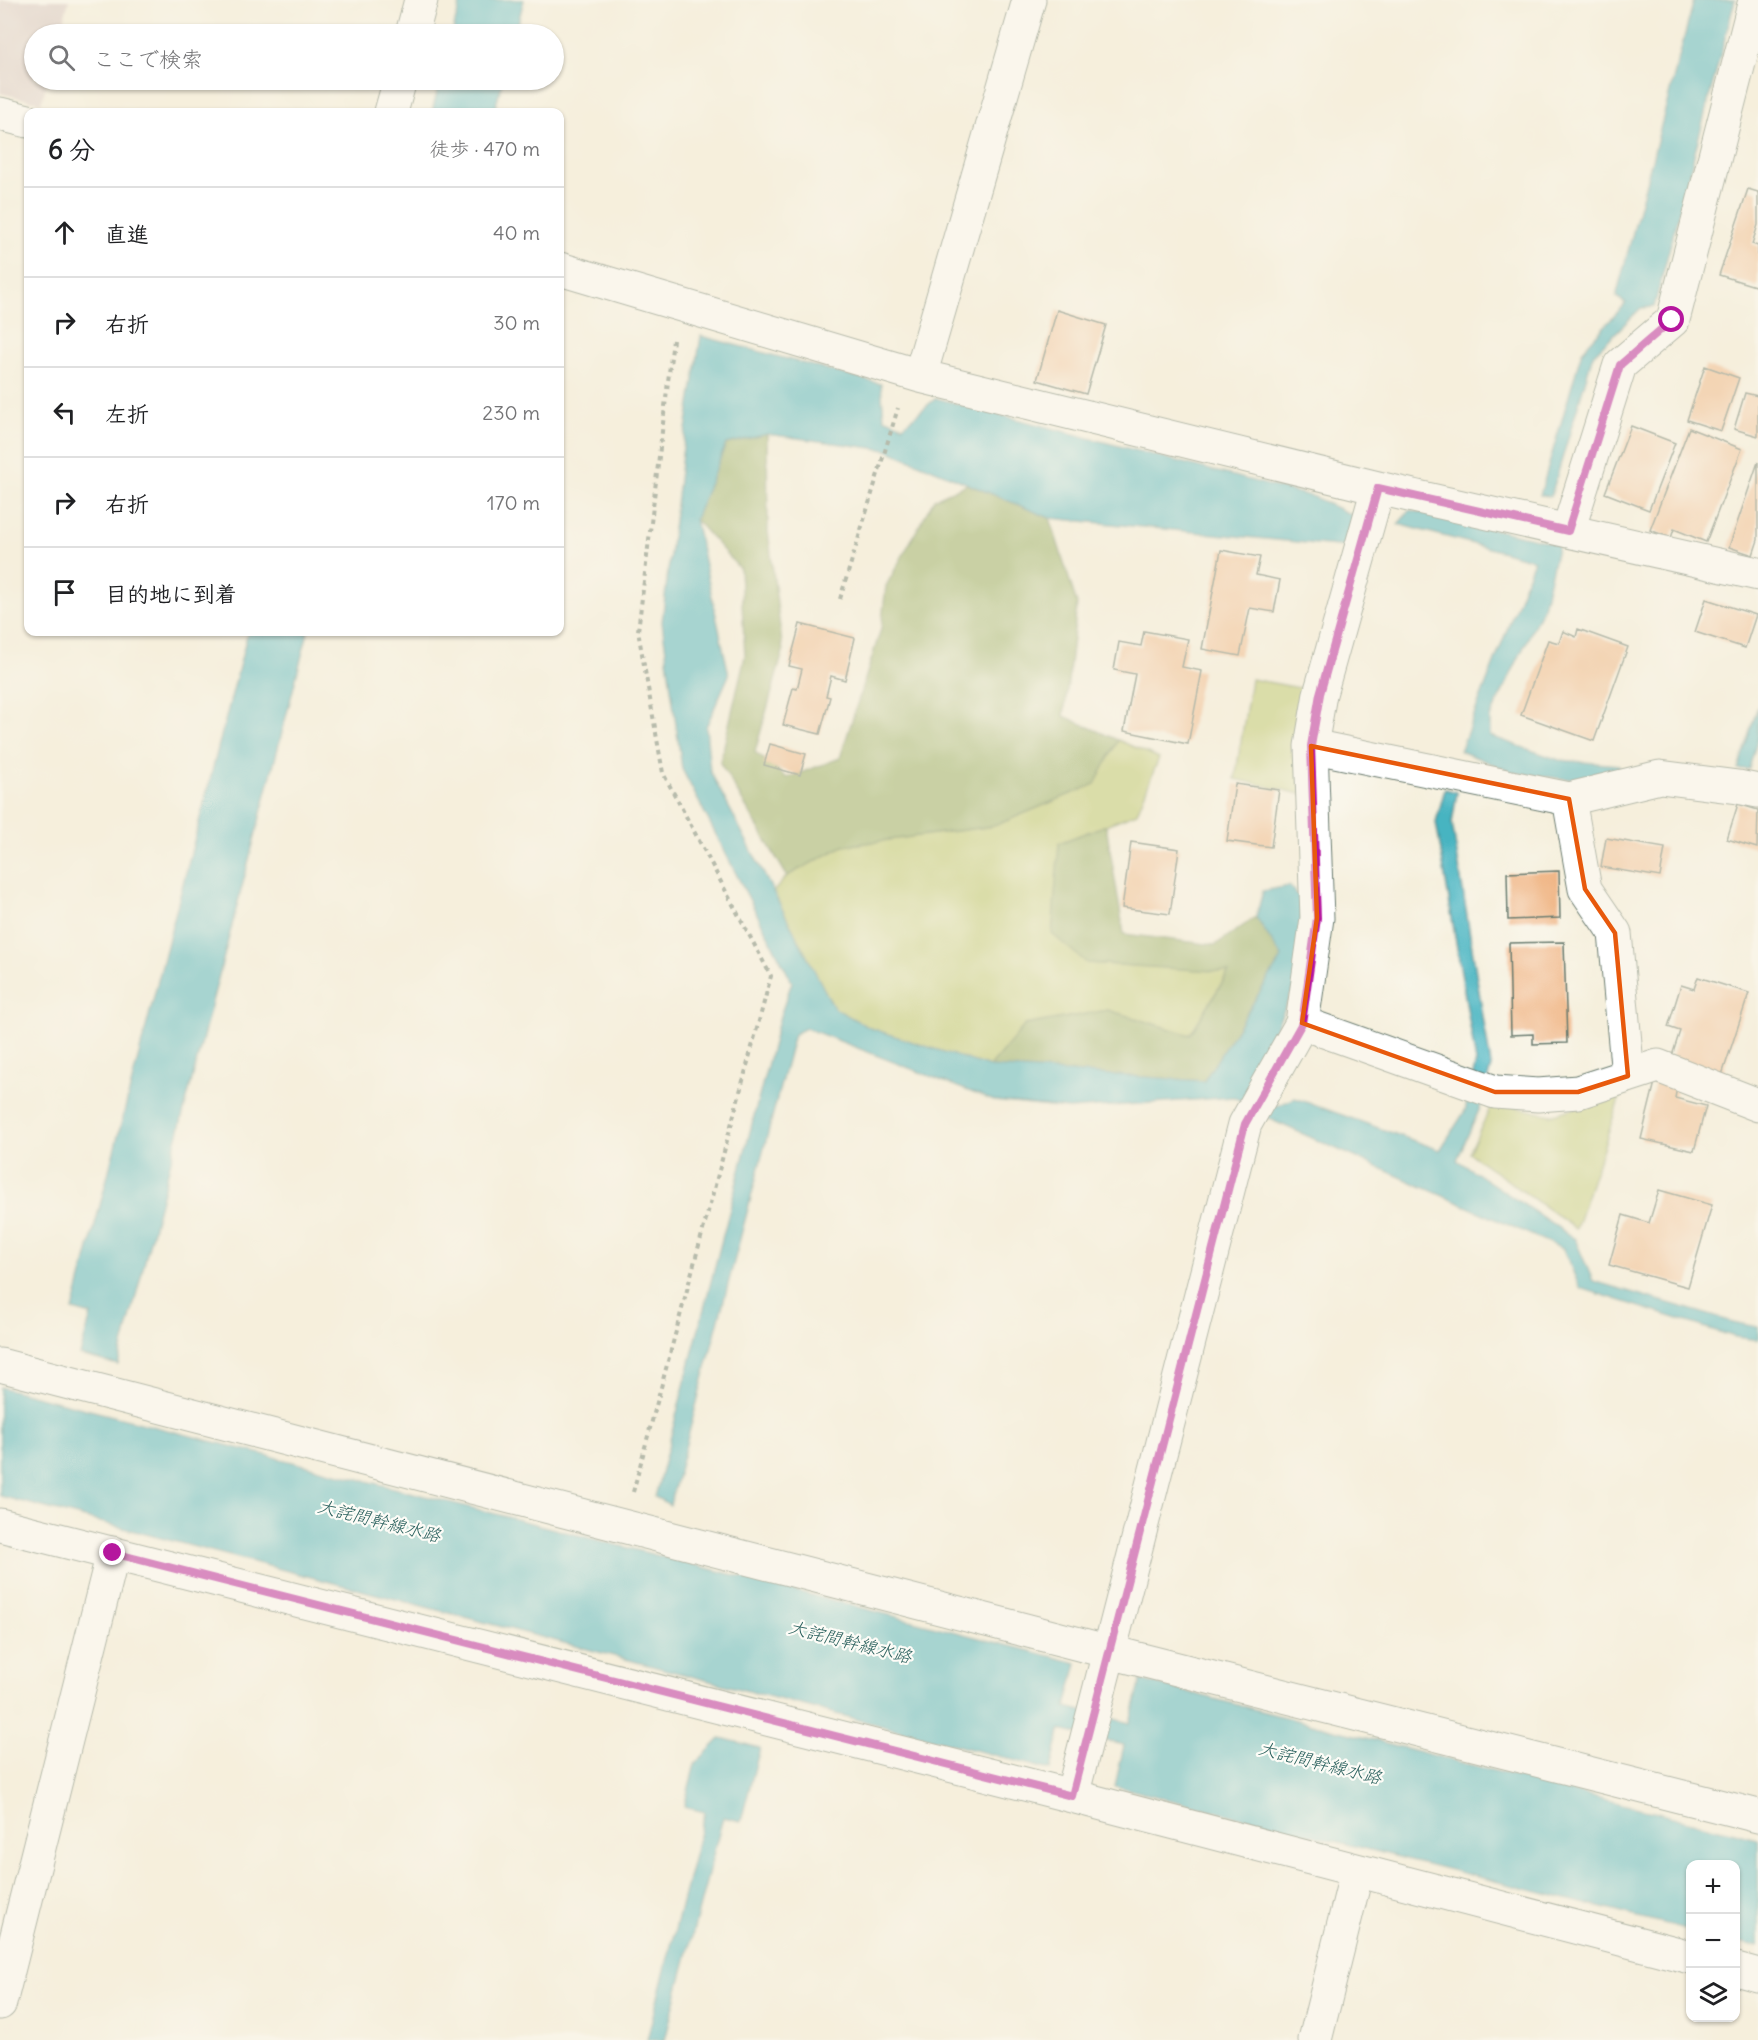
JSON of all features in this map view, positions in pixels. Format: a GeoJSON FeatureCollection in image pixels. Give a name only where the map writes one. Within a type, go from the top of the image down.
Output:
{"type":"FeatureCollection","features":[{"type":"Feature","properties":{"kind":"street"},"geometry":{"type":"LineString","coordinates":[[415,24],[421,0]]}},
{"type":"Feature","properties":{"kind":"street"},"geometry":{"type":"LineString","coordinates":[[920,376],[1029,0]]}},
{"type":"Feature","properties":{"kind":"street"},"geometry":{"type":"LineString","coordinates":[[1568,531],[1620,365],[1672,320],[1748,72],[1755,0]]}},
{"type":"Feature","properties":{"kind":"street"},"geometry":{"type":"LineString","coordinates":[[392,108],[397,90]]}},
{"type":"Feature","properties":{"kind":"street"},"geometry":{"type":"LineString","coordinates":[[0,114],[24,120]]}},
{"type":"Feature","properties":{"kind":"street"},"geometry":{"type":"LineString","coordinates":[[564,270],[920,376],[1378,488],[1758,574]]}},
{"type":"Feature","properties":{"kind":"street"},"geometry":{"type":"LineString","coordinates":[[1072,1796],[1245,1124],[1302,1023],[1317,918],[1311,746],[1320,694],[1378,488]]}},
{"type":"Feature","properties":{"kind":"street"},"geometry":{"type":"LineString","coordinates":[[1311,746],[1569,799],[1660,777],[1758,791]]}},
{"type":"Feature","properties":{"kind":"street"},"geometry":{"type":"LineString","coordinates":[[1569,799],[1585,889],[1615,933],[1628,1076]]}},
{"type":"Feature","properties":{"kind":"street"},"geometry":{"type":"LineString","coordinates":[[1302,1023],[1495,1092],[1538,1095],[1578,1092],[1658,1066],[1758,1106]]}},
{"type":"Feature","properties":{"kind":"street"},"geometry":{"type":"LineString","coordinates":[[0,1365],[1110,1652],[1758,1816]]}},
{"type":"Feature","properties":{"kind":"street"},"geometry":{"type":"LineString","coordinates":[[0,1525],[1072,1796],[1686,1956]]}},
{"type":"Feature","properties":{"kind":"street"},"geometry":{"type":"LineString","coordinates":[[0,2003],[113,1553]]}},
{"type":"Feature","properties":{"kind":"street"},"geometry":{"type":"LineString","coordinates":[[1315,2040],[1357,1871]]}},
{"type":"Feature","properties":{"kind":"street"},"geometry":{"type":"LineString","coordinates":[[1740,1970],[1758,1974]]}},
{"type":"Feature","properties":{"kind":"path"},"geometry":{"type":"LineString","coordinates":[[625,1525],[771,976],[663,773],[638,631],[677,304]]}},
{"type":"Feature","properties":{"kind":"path"},"geometry":{"type":"LineString","coordinates":[[840,600],[896,415]]}},
{"type":"Feature","properties":{"kind":"highlighted area"},"geometry":{"type":"Polygon","coordinates":[[[1311,746],[1569,799],[1585,889],[1615,933],[1628,1076],[1578,1092],[1495,1092],[1302,1023],[1317,918],[1311,746]]]}},
{"type":"Feature","properties":{"kind":"shaded area"},"geometry":{"type":"Polygon","coordinates":[[[0,0],[69,0],[63,24],[24,24],[24,90],[45,90],[41,103],[0,93],[0,0]]]}},
{"type":"Feature","properties":{"kind":"green space"},"geometry":{"type":"Polygon","coordinates":[[[767,434],[768,531],[783,652],[755,752],[787,778],[840,758],[881,629],[886,586],[934,499],[967,484],[1050,518],[1077,604],[1064,716],[1118,740],[1095,784],[994,826],[843,846],[787,876],[720,763],[745,656],[740,569],[695,519],[726,444],[767,434]]]}},
{"type":"Feature","properties":{"kind":"green space"},"geometry":{"type":"Polygon","coordinates":[[[1251,679],[1306,689],[1301,794],[1235,779],[1251,679]]]}},
{"type":"Feature","properties":{"kind":"green space"},"geometry":{"type":"Polygon","coordinates":[[[1118,740],[1159,758],[1137,813],[1059,843],[1087,963],[1229,971],[1190,1035],[1108,1010],[1025,1025],[990,1067],[869,1028],[834,1008],[773,892],[787,876],[843,846],[994,826],[1095,784],[1118,740]]]}},
{"type":"Feature","properties":{"kind":"green space"},"geometry":{"type":"Polygon","coordinates":[[[1106,825],[1124,934],[1215,945],[1256,917],[1282,957],[1204,1081],[990,1067],[1025,1025],[1108,1010],[1190,1035],[1229,972],[1087,963],[1052,934],[1059,843],[1106,825]]]}},
{"type":"Feature","properties":{"kind":"green space"},"geometry":{"type":"Polygon","coordinates":[[[1621,1094],[1576,1229],[1469,1153],[1493,1102],[1551,1115],[1621,1094]]]}},
{"type":"Feature","properties":{"kind":"water"},"geometry":{"type":"Polygon","coordinates":[[[461,0],[524,0],[518,24],[455,24],[461,0]]]}},
{"type":"Feature","properties":{"kind":"water"},"geometry":{"type":"Polygon","coordinates":[[[1694,0],[1735,0],[1654,307],[1641,308],[1593,355],[1551,496],[1540,495],[1582,351],[1626,303],[1616,297],[1694,0]]]}},
{"type":"Feature","properties":{"kind":"water"},"geometry":{"type":"Polygon","coordinates":[[[438,90],[500,90],[495,108],[433,108],[438,90]]]}},
{"type":"Feature","properties":{"kind":"water"},"geometry":{"type":"Polygon","coordinates":[[[701,336],[881,384],[884,418],[903,426],[936,398],[1314,497],[1356,517],[1347,547],[1050,518],[887,450],[767,434],[726,444],[695,519],[729,675],[706,727],[710,771],[834,1008],[870,1028],[990,1067],[1204,1081],[1282,957],[1256,917],[1263,891],[1289,886],[1303,900],[1296,984],[1250,1084],[1277,1106],[1295,1098],[1440,1150],[1465,1111],[1476,1062],[1436,822],[1445,789],[1457,792],[1452,823],[1491,1066],[1480,1108],[1457,1160],[1575,1239],[1593,1281],[1733,1322],[1758,1327],[1758,1340],[1735,1337],[1580,1288],[1563,1249],[1276,1122],[1234,1097],[1069,1109],[994,1101],[806,1028],[794,1034],[670,1505],[655,1497],[780,1016],[792,982],[682,769],[662,622],[682,454],[701,336]]]}},
{"type":"Feature","properties":{"kind":"water"},"geometry":{"type":"Polygon","coordinates":[[[1410,510],[1558,544],[1543,607],[1490,718],[1490,736],[1559,760],[1619,765],[1620,775],[1566,779],[1515,773],[1460,751],[1534,560],[1398,524],[1410,510]]]}},
{"type":"Feature","properties":{"kind":"water"},"geometry":{"type":"Polygon","coordinates":[[[247,636],[307,636],[118,1365],[80,1355],[91,1315],[73,1310],[247,636]]]}},
{"type":"Feature","properties":{"kind":"water"},"geometry":{"type":"Polygon","coordinates":[[[1758,706],[1758,737],[1749,769],[1738,769],[1758,706]]]}},
{"type":"Feature","properties":{"kind":"water","name":"大詫間幹線水路"},"geometry":{"type":"Polygon","coordinates":[[[0,1387],[1077,1663],[1066,1707],[1130,1723],[1141,1680],[1758,1839],[1758,1947],[1740,1942],[1740,1860],[1686,1860],[1686,1929],[1115,1786],[1124,1745],[1060,1730],[1051,1770],[0,1496],[0,1387]]]}},
{"type":"Feature","properties":{"kind":"water"},"geometry":{"type":"Polygon","coordinates":[[[721,1738],[760,1748],[741,1821],[723,1817],[665,2040],[647,2040],[705,1812],[684,1807],[695,1764],[721,1738]]]}},
{"type":"Feature","properties":{"kind":"building"},"geometry":{"type":"Polygon","coordinates":[[[1748,189],[1758,192],[1758,225],[1752,244],[1758,246],[1758,287],[1719,275],[1748,189]]]}},
{"type":"Feature","properties":{"kind":"building"},"geometry":{"type":"Polygon","coordinates":[[[1057,310],[1106,325],[1086,394],[1037,380],[1057,310]]]}},
{"type":"Feature","properties":{"kind":"building"},"geometry":{"type":"Polygon","coordinates":[[[1705,366],[1739,378],[1721,431],[1687,420],[1705,366]]]}},
{"type":"Feature","properties":{"kind":"building"},"geometry":{"type":"Polygon","coordinates":[[[1745,393],[1758,396],[1758,436],[1734,429],[1745,393]]]}},
{"type":"Feature","properties":{"kind":"building"},"geometry":{"type":"Polygon","coordinates":[[[1631,426],[1675,443],[1649,510],[1605,493],[1631,426]]]}},
{"type":"Feature","properties":{"kind":"building"},"geometry":{"type":"Polygon","coordinates":[[[1689,428],[1742,449],[1706,542],[1674,529],[1671,538],[1650,530],[1689,428]]]}},
{"type":"Feature","properties":{"kind":"building"},"geometry":{"type":"Polygon","coordinates":[[[1758,462],[1758,540],[1753,555],[1729,547],[1758,462]]]}},
{"type":"Feature","properties":{"kind":"building"},"geometry":{"type":"Polygon","coordinates":[[[1221,550],[1260,557],[1256,575],[1280,580],[1274,612],[1250,608],[1240,656],[1202,649],[1221,550]]]}},
{"type":"Feature","properties":{"kind":"building"},"geometry":{"type":"Polygon","coordinates":[[[1706,599],[1756,615],[1745,648],[1695,632],[1706,599]]]}},
{"type":"Feature","properties":{"kind":"building"},"geometry":{"type":"Polygon","coordinates":[[[800,624],[855,638],[845,680],[831,676],[826,696],[830,697],[820,734],[783,725],[793,688],[797,689],[802,669],[789,666],[800,624]]]}},
{"type":"Feature","properties":{"kind":"building"},"geometry":{"type":"Polygon","coordinates":[[[1578,629],[1628,647],[1594,741],[1521,715],[1548,640],[1559,643],[1563,631],[1576,637],[1578,629]]]}},
{"type":"Feature","properties":{"kind":"building"},"geometry":{"type":"Polygon","coordinates":[[[1144,631],[1188,639],[1182,667],[1202,671],[1188,744],[1124,731],[1135,674],[1114,670],[1119,642],[1141,646],[1144,631]]]}},
{"type":"Feature","properties":{"kind":"building"},"geometry":{"type":"Polygon","coordinates":[[[770,744],[806,754],[800,775],[764,765],[770,744]]]}},
{"type":"Feature","properties":{"kind":"building"},"geometry":{"type":"Polygon","coordinates":[[[1235,784],[1279,790],[1271,847],[1227,841],[1235,784]]]}},
{"type":"Feature","properties":{"kind":"building"},"geometry":{"type":"Polygon","coordinates":[[[1738,804],[1758,810],[1757,848],[1727,839],[1738,804]]]}},
{"type":"Feature","properties":{"kind":"building"},"geometry":{"type":"Polygon","coordinates":[[[1606,838],[1665,848],[1660,877],[1601,867],[1606,838]]]}},
{"type":"Feature","properties":{"kind":"building"},"geometry":{"type":"Polygon","coordinates":[[[1131,842],[1179,849],[1170,914],[1122,908],[1131,842]]]}},
{"type":"Feature","properties":{"kind":"building"},"geometry":{"type":"Polygon","coordinates":[[[1559,871],[1560,918],[1508,920],[1507,873],[1559,871]]]}},
{"type":"Feature","properties":{"kind":"building"},"geometry":{"type":"Polygon","coordinates":[[[1564,942],[1567,1043],[1533,1044],[1533,1034],[1511,1035],[1509,943],[1564,942]]]}},
{"type":"Feature","properties":{"kind":"building"},"geometry":{"type":"Polygon","coordinates":[[[1698,977],[1749,993],[1722,1075],[1671,1059],[1680,1031],[1668,1027],[1681,985],[1694,989],[1698,977]]]}},
{"type":"Feature","properties":{"kind":"building"},"geometry":{"type":"Polygon","coordinates":[[[1655,1082],[1677,1087],[1675,1098],[1706,1106],[1694,1151],[1641,1139],[1655,1082]]]}},
{"type":"Feature","properties":{"kind":"building"},"geometry":{"type":"Polygon","coordinates":[[[1659,1190],[1712,1205],[1688,1287],[1609,1265],[1623,1215],[1649,1223],[1659,1190]]]}},
{"type":"Feature","properties":{"kind":"route"},"geometry":{"type":"LineString","coordinates":[[113,1553],[1072,1796],[1245,1124],[1302,1023],[1317,918],[1311,746],[1320,694],[1378,488],[1568,531],[1620,365],[1672,320]]}}]}
